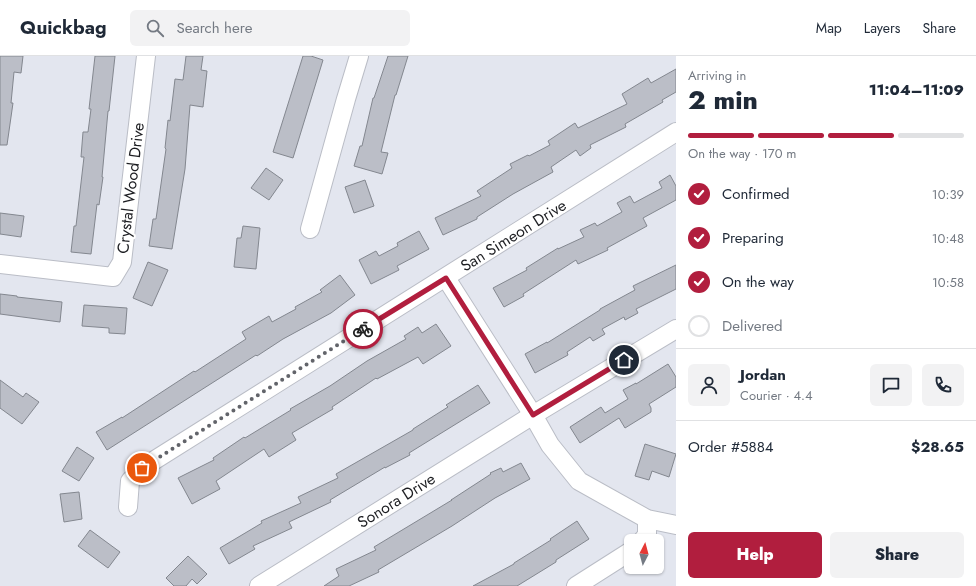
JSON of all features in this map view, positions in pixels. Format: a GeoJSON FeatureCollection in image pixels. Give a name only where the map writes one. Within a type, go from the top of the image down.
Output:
{"type":"FeatureCollection","features":[{"type":"Feature","properties":{"kind":"street","name":"Crystal Wood Drive"},"geometry":{"type":"LineString","coordinates":[[0,264],[113,277],[122,262],[146,56]]}},
{"type":"Feature","properties":{"kind":"street"},"geometry":{"type":"LineString","coordinates":[[310,229],[346,98],[360,56]]}},
{"type":"Feature","properties":{"kind":"street","name":"San Simeon Drive"},"geometry":{"type":"LineString","coordinates":[[128,507],[130,481],[142,468],[676,132]]}},
{"type":"Feature","properties":{"kind":"street"},"geometry":{"type":"LineString","coordinates":[[446,278],[533,415],[550,446],[579,481],[647,519],[676,525]]}},
{"type":"Feature","properties":{"kind":"street","name":"Sonora Drive"},"geometry":{"type":"LineString","coordinates":[[259,586],[533,415],[676,329]]}},
{"type":"Feature","properties":{"kind":"street"},"geometry":{"type":"LineString","coordinates":[[647,519],[647,534]]}},
{"type":"Feature","properties":{"kind":"street"},"geometry":{"type":"LineString","coordinates":[[576,586],[624,555]]}},
{"type":"Feature","properties":{"kind":"building"},"geometry":{"type":"Polygon","coordinates":[[[0,56],[23,56],[21,73],[14,72],[11,103],[13,103],[7,145],[0,145],[0,56]]]}},
{"type":"Feature","properties":{"kind":"building"},"geometry":{"type":"Polygon","coordinates":[[[95,56],[115,56],[108,111],[103,177],[99,205],[97,204],[91,254],[71,252],[74,226],[76,226],[84,157],[81,157],[83,132],[88,132],[95,56]]]}},
{"type":"Feature","properties":{"kind":"building"},"geometry":{"type":"Polygon","coordinates":[[[186,56],[203,56],[201,70],[207,71],[203,107],[190,105],[185,169],[172,249],[149,246],[153,219],[156,219],[166,149],[168,120],[170,121],[175,79],[183,80],[186,56]]]}},
{"type":"Feature","properties":{"kind":"building"},"geometry":{"type":"Polygon","coordinates":[[[303,56],[311,56],[323,60],[293,158],[273,152],[303,56]]]}},
{"type":"Feature","properties":{"kind":"building"},"geometry":{"type":"Polygon","coordinates":[[[388,56],[408,56],[395,95],[381,152],[388,153],[382,174],[354,166],[360,146],[362,146],[373,98],[388,56]]]}},
{"type":"Feature","properties":{"kind":"building"},"geometry":{"type":"Polygon","coordinates":[[[676,69],[676,92],[662,100],[663,102],[625,124],[626,127],[590,145],[591,148],[580,156],[576,150],[551,167],[553,172],[513,194],[477,217],[477,219],[443,235],[435,218],[481,196],[477,191],[512,168],[510,164],[550,145],[548,141],[575,123],[578,128],[627,104],[622,94],[648,78],[651,83],[676,69]]]}},
{"type":"Feature","properties":{"kind":"building"},"geometry":{"type":"Polygon","coordinates":[[[266,168],[283,180],[269,200],[251,188],[266,168]]]}},
{"type":"Feature","properties":{"kind":"building"},"geometry":{"type":"Polygon","coordinates":[[[670,175],[676,186],[676,200],[643,218],[647,226],[607,248],[608,250],[578,264],[576,260],[523,294],[524,296],[504,307],[493,288],[527,270],[526,268],[558,248],[584,237],[580,230],[595,223],[597,226],[622,212],[617,203],[630,196],[634,203],[662,188],[659,182],[670,175]]]}},
{"type":"Feature","properties":{"kind":"building"},"geometry":{"type":"Polygon","coordinates":[[[365,180],[374,206],[354,213],[345,187],[365,180]]]}},
{"type":"Feature","properties":{"kind":"building"},"geometry":{"type":"Polygon","coordinates":[[[0,213],[24,216],[21,237],[0,234],[0,213]]]}},
{"type":"Feature","properties":{"kind":"building"},"geometry":{"type":"Polygon","coordinates":[[[243,226],[260,228],[256,269],[234,267],[237,238],[241,238],[243,226]]]}},
{"type":"Feature","properties":{"kind":"building"},"geometry":{"type":"Polygon","coordinates":[[[419,231],[429,249],[397,266],[399,270],[371,284],[359,260],[376,251],[379,256],[398,246],[397,243],[419,231]]]}},
{"type":"Feature","properties":{"kind":"building"},"geometry":{"type":"Polygon","coordinates":[[[148,262],[168,270],[152,306],[133,298],[148,262]]]}},
{"type":"Feature","properties":{"kind":"building"},"geometry":{"type":"Polygon","coordinates":[[[676,265],[676,289],[636,309],[638,313],[625,320],[624,317],[602,329],[605,334],[593,341],[590,337],[567,352],[568,355],[535,373],[525,354],[547,343],[600,309],[635,290],[633,286],[676,265]]]}},
{"type":"Feature","properties":{"kind":"building"},"geometry":{"type":"Polygon","coordinates":[[[340,275],[355,295],[331,313],[283,339],[257,356],[256,355],[107,450],[96,432],[122,418],[246,339],[242,332],[269,316],[272,322],[296,309],[295,307],[322,292],[320,290],[340,275]]]}},
{"type":"Feature","properties":{"kind":"building"},"geometry":{"type":"Polygon","coordinates":[[[0,294],[62,302],[60,322],[0,314],[0,294]]]}},
{"type":"Feature","properties":{"kind":"building"},"geometry":{"type":"Polygon","coordinates":[[[84,305],[127,308],[125,334],[109,333],[109,328],[82,326],[84,305]]]}},
{"type":"Feature","properties":{"kind":"building"},"geometry":{"type":"Polygon","coordinates":[[[436,324],[451,346],[423,364],[418,357],[377,379],[376,378],[332,407],[333,409],[292,433],[296,440],[269,457],[264,449],[216,481],[220,489],[192,504],[178,478],[214,460],[213,458],[244,437],[245,438],[291,410],[290,409],[330,386],[367,361],[406,339],[404,336],[418,327],[422,333],[436,324]]]}},
{"type":"Feature","properties":{"kind":"building"},"geometry":{"type":"Polygon","coordinates":[[[668,364],[676,377],[676,387],[649,404],[651,412],[625,428],[619,418],[580,443],[570,427],[601,407],[605,413],[628,399],[623,390],[636,384],[668,364]]]}},
{"type":"Feature","properties":{"kind":"building"},"geometry":{"type":"Polygon","coordinates":[[[0,380],[23,397],[26,393],[39,402],[22,424],[0,408],[0,380]]]}},
{"type":"Feature","properties":{"kind":"building"},"geometry":{"type":"Polygon","coordinates":[[[478,385],[490,403],[409,453],[410,455],[385,467],[330,500],[331,502],[289,522],[292,528],[253,546],[255,549],[229,564],[220,548],[262,523],[261,521],[301,503],[298,497],[338,478],[336,474],[413,430],[448,407],[446,405],[478,385]]]}},
{"type":"Feature","properties":{"kind":"building"},"geometry":{"type":"Polygon","coordinates":[[[645,444],[676,454],[669,477],[652,471],[649,480],[635,476],[645,444]]]}},
{"type":"Feature","properties":{"kind":"building"},"geometry":{"type":"Polygon","coordinates":[[[77,447],[94,458],[79,481],[62,471],[77,447]]]}},
{"type":"Feature","properties":{"kind":"building"},"geometry":{"type":"Polygon","coordinates":[[[521,463],[530,479],[495,498],[452,526],[378,570],[379,572],[349,586],[324,586],[339,576],[336,569],[376,550],[374,547],[452,500],[491,474],[490,473],[501,468],[503,472],[521,463]]]}},
{"type":"Feature","properties":{"kind":"building"},"geometry":{"type":"Polygon","coordinates":[[[79,492],[82,519],[64,522],[60,494],[79,492]]]}},
{"type":"Feature","properties":{"kind":"building"},"geometry":{"type":"Polygon","coordinates":[[[577,521],[589,539],[556,560],[556,562],[517,586],[473,586],[514,564],[577,521]]]}},
{"type":"Feature","properties":{"kind":"building"},"geometry":{"type":"Polygon","coordinates":[[[90,530],[120,552],[108,568],[78,546],[90,530]]]}},
{"type":"Feature","properties":{"kind":"building"},"geometry":{"type":"Polygon","coordinates":[[[188,556],[207,574],[197,584],[192,579],[186,586],[174,586],[166,578],[188,556]]]}},
{"type":"Feature","properties":{"kind":"way so far"},"geometry":{"type":"LineString","coordinates":[[142,468],[363,329]]}},
{"type":"Feature","properties":{"kind":"route"},"geometry":{"type":"LineString","coordinates":[[363,329],[446,278],[533,415],[624,360]]}}]}
